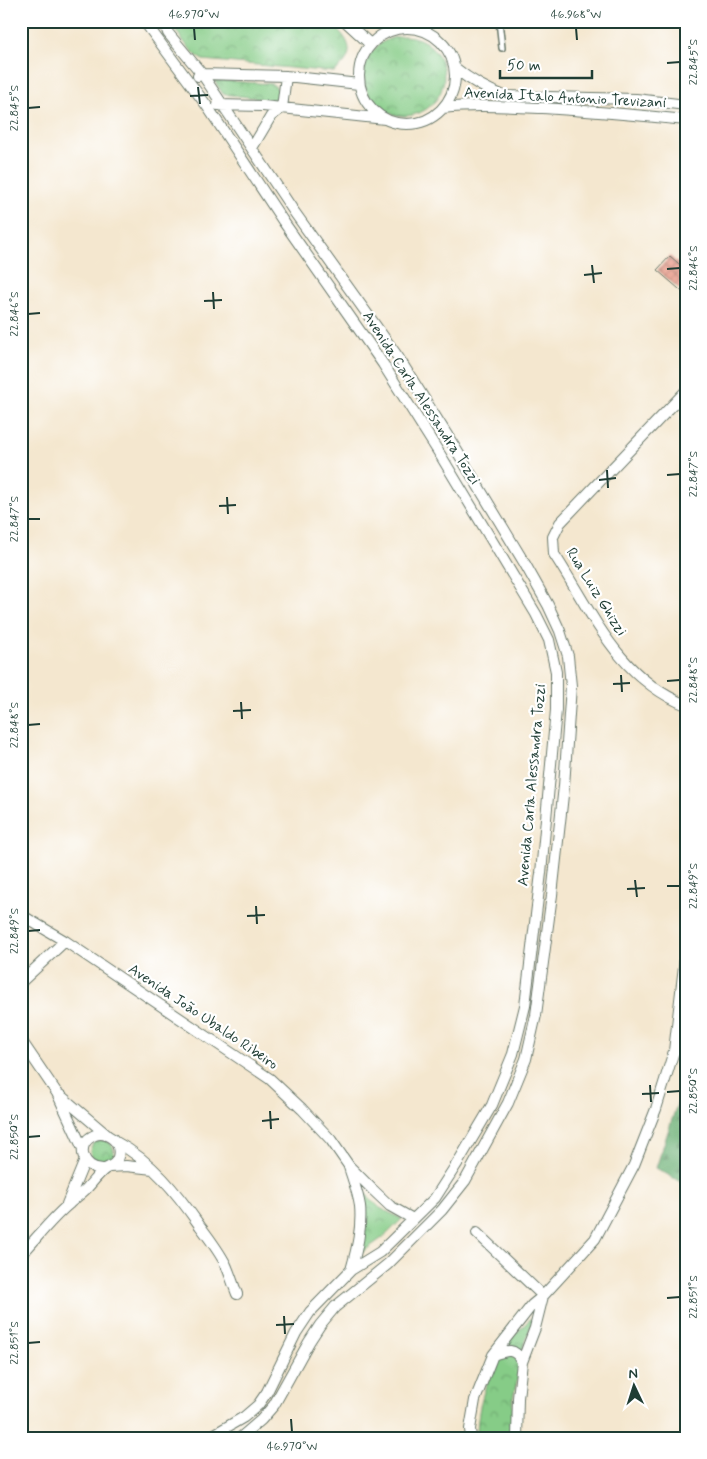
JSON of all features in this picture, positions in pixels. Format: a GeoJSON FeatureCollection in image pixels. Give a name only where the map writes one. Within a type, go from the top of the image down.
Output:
{"type":"FeatureCollection","features":[{"type":"Feature","properties":{"kind":"street"},"geometry":{"type":"LineString","coordinates":[[144,21],[164,37]]}},
{"type":"Feature","properties":{"kind":"street"},"geometry":{"type":"LineString","coordinates":[[164,21],[164,37]]}},
{"type":"Feature","properties":{"kind":"street"},"geometry":{"type":"LineString","coordinates":[[345,21],[370,44]]}},
{"type":"Feature","properties":{"kind":"street"},"geometry":{"type":"LineString","coordinates":[[384,21],[393,30]]}},
{"type":"Feature","properties":{"kind":"street"},"geometry":{"type":"LineString","coordinates":[[207,106],[223,104],[263,106],[385,119],[400,124],[416,123],[431,118],[450,100],[454,90],[455,68],[450,53],[445,46],[440,40],[426,31],[410,28],[393,30],[380,35],[370,44],[363,56],[359,68],[359,84],[363,97],[372,110],[385,119]]}},
{"type":"Feature","properties":{"kind":"street","name":"Avenida Carla Alessandra Tozzi"},"geometry":{"type":"LineString","coordinates":[[164,37],[202,74],[295,213],[398,358],[525,564],[560,631],[568,656],[571,686],[564,786],[536,1015],[526,1059],[508,1103],[465,1181],[442,1210],[388,1264],[335,1307],[309,1342],[274,1405],[261,1420],[240,1438]]}},
{"type":"Feature","properties":{"kind":"street","name":"Avenida Carla Alessandra Tozzi"},"geometry":{"type":"LineString","coordinates":[[164,37],[189,80],[283,221],[383,364],[441,456],[536,614],[549,640],[556,672],[556,710],[542,873],[524,1006],[513,1054],[492,1105],[435,1198],[380,1252],[351,1270],[310,1312],[296,1333],[267,1392],[258,1405],[244,1417],[210,1435],[208,1438]]}},
{"type":"Feature","properties":{"kind":"street"},"geometry":{"type":"LineString","coordinates":[[455,68],[470,80],[504,96],[636,99],[686,105]]}},
{"type":"Feature","properties":{"kind":"street"},"geometry":{"type":"LineString","coordinates":[[189,80],[202,74],[286,76],[359,84]]}},
{"type":"Feature","properties":{"kind":"street"},"geometry":{"type":"LineString","coordinates":[[252,148],[271,116],[282,108],[286,76]]}},
{"type":"Feature","properties":{"kind":"street","name":"Avenida Italo Antonio Trevizani"},"geometry":{"type":"LineString","coordinates":[[443,108],[470,105],[503,106],[686,120]]}},
{"type":"Feature","properties":{"kind":"street","name":"Rua Luiz Ghizzi"},"geometry":{"type":"LineString","coordinates":[[686,391],[560,523],[553,537],[554,554],[610,644],[629,667],[649,685],[686,705]]}},
{"type":"Feature","properties":{"kind":"street","name":"Avenida João Ubaldo Ribeiro"},"geometry":{"type":"LineString","coordinates":[[21,914],[270,1079],[302,1108],[331,1140],[349,1166],[390,1206],[413,1219]]}},
{"type":"Feature","properties":{"kind":"street"},"geometry":{"type":"LineString","coordinates":[[21,982],[65,942]]}},
{"type":"Feature","properties":{"kind":"street"},"geometry":{"type":"LineString","coordinates":[[471,1438],[470,1429],[475,1400],[493,1355],[532,1305],[543,1296],[595,1239],[634,1165],[656,1109],[674,1052],[686,949]]}},
{"type":"Feature","properties":{"kind":"street"},"geometry":{"type":"LineString","coordinates":[[21,1040],[57,1092],[83,1149],[85,1160],[67,1205]]}},
{"type":"Feature","properties":{"kind":"street"},"geometry":{"type":"LineString","coordinates":[[674,1052],[686,1046]]}},
{"type":"Feature","properties":{"kind":"street"},"geometry":{"type":"LineString","coordinates":[[57,1092],[106,1135],[131,1150],[154,1169],[179,1196],[226,1264],[237,1294]]}},
{"type":"Feature","properties":{"kind":"street"},"geometry":{"type":"LineString","coordinates":[[83,1149],[85,1143],[94,1135],[106,1135]]}},
{"type":"Feature","properties":{"kind":"street"},"geometry":{"type":"LineString","coordinates":[[21,1255],[67,1205],[87,1189],[107,1168],[114,1164],[119,1153],[116,1142]]}},
{"type":"Feature","properties":{"kind":"street"},"geometry":{"type":"LineString","coordinates":[[85,1160],[93,1168],[126,1166],[154,1169]]}},
{"type":"Feature","properties":{"kind":"street","name":"Avenida João Ubaldo Ribeiro"},"geometry":{"type":"LineString","coordinates":[[349,1166],[360,1206],[358,1247],[351,1270]]}},
{"type":"Feature","properties":{"kind":"street"},"geometry":{"type":"LineString","coordinates":[[477,1233],[543,1296]]}},
{"type":"Feature","properties":{"kind":"street"},"geometry":{"type":"LineString","coordinates":[[517,1438],[518,1398],[522,1362],[535,1328],[543,1296]]}},
{"type":"Feature","properties":{"kind":"street"},"geometry":{"type":"LineString","coordinates":[[493,1355],[507,1351],[514,1352],[519,1354],[522,1362]]}},
{"type":"Feature","properties":{"kind":"street"},"geometry":{"type":"LineString","coordinates":[[233,1424],[240,1438]]}},
{"type":"Feature","properties":{"kind":"lane"},"geometry":{"type":"LineString","coordinates":[[499,21],[502,48]]}},
{"type":"Feature","properties":{"kind":"green space"},"geometry":{"type":"Polygon","coordinates":[[[171,21],[329,21],[346,39],[349,52],[342,65],[334,72],[203,60],[194,54],[176,31],[171,21]]]}},
{"type":"Feature","properties":{"kind":"green space"},"geometry":{"type":"Polygon","coordinates":[[[404,36],[419,39],[432,48],[441,61],[444,76],[441,91],[432,104],[419,113],[404,116],[389,113],[376,104],[367,91],[364,76],[367,61],[376,48],[389,39],[404,36]]]}},
{"type":"Feature","properties":{"kind":"green space"},"geometry":{"type":"Polygon","coordinates":[[[214,80],[272,84],[279,92],[277,97],[272,100],[223,94],[214,80]]]}},
{"type":"Feature","properties":{"kind":"green space"},"geometry":{"type":"Polygon","coordinates":[[[686,1077],[686,1185],[656,1168],[686,1077]]]}},
{"type":"Feature","properties":{"kind":"green space"},"geometry":{"type":"Polygon","coordinates":[[[102,1140],[110,1144],[114,1152],[110,1160],[102,1164],[94,1160],[90,1152],[94,1144],[102,1140]]]}},
{"type":"Feature","properties":{"kind":"green space"},"geometry":{"type":"Polygon","coordinates":[[[366,1194],[380,1208],[402,1219],[385,1236],[361,1253],[366,1223],[363,1195],[366,1194]]]}},
{"type":"Feature","properties":{"kind":"green space"},"geometry":{"type":"Polygon","coordinates":[[[531,1318],[533,1320],[521,1353],[512,1345],[505,1345],[531,1318]]]}},
{"type":"Feature","properties":{"kind":"green space"},"geometry":{"type":"Polygon","coordinates":[[[511,1353],[521,1364],[513,1398],[511,1438],[477,1438],[480,1405],[490,1375],[501,1355],[511,1353]]]}},
{"type":"Feature","properties":{"kind":"building"},"geometry":{"type":"Polygon","coordinates":[[[670,256],[686,270],[686,295],[657,270],[670,256]]]}}]}
